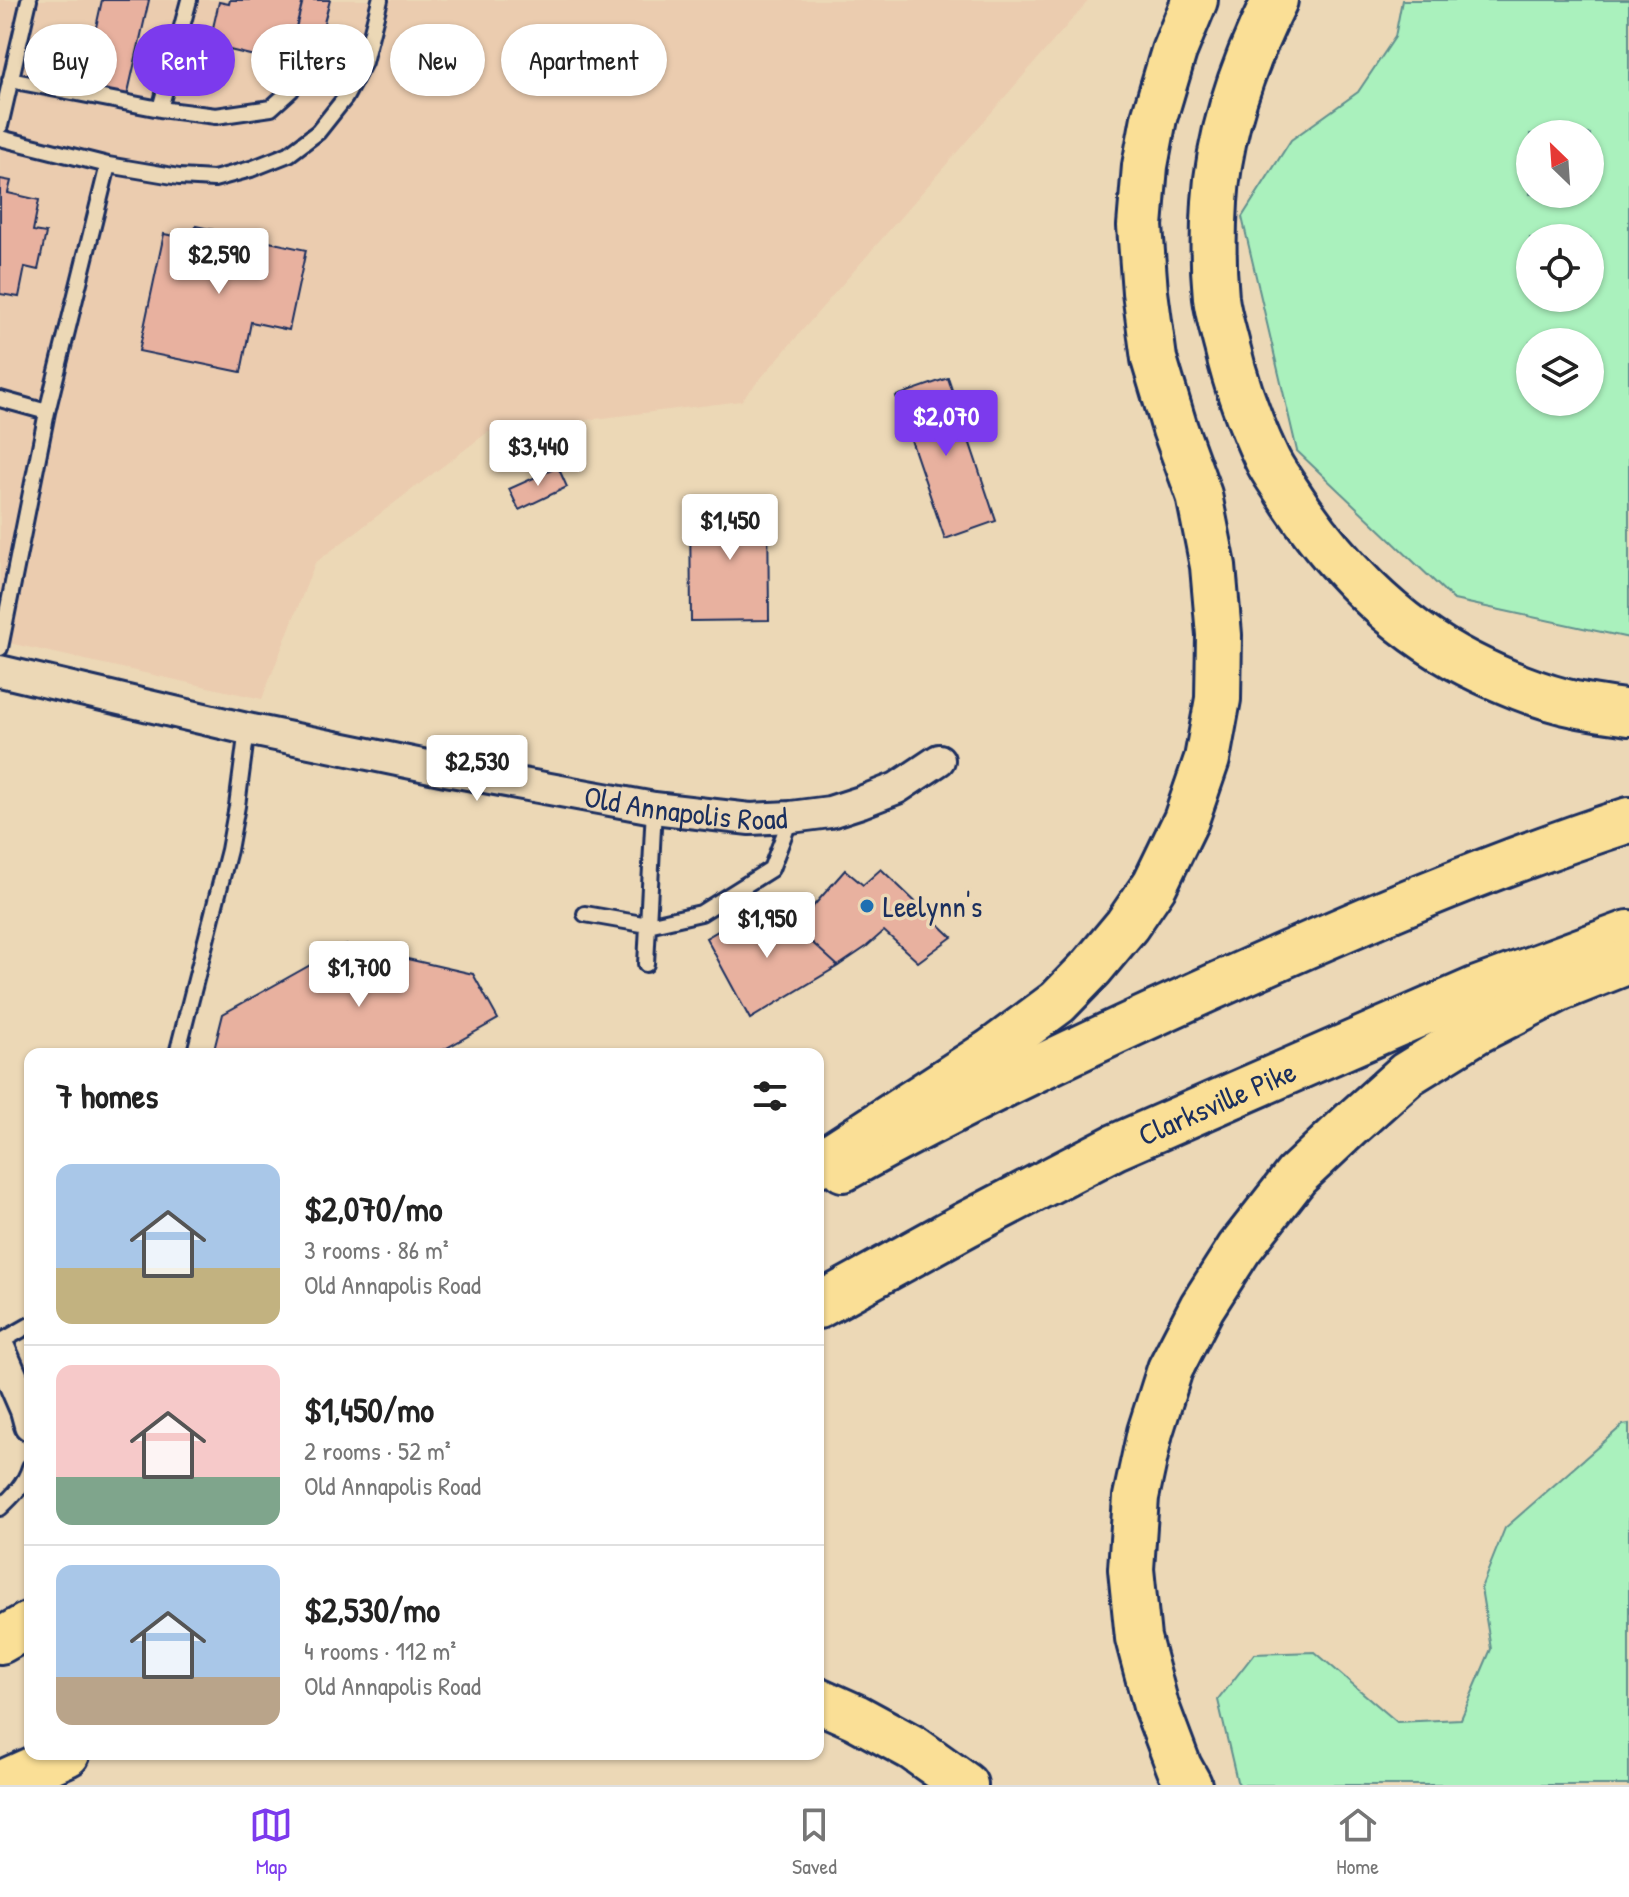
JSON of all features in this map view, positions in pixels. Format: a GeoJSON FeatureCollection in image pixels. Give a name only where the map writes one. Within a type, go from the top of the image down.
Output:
{"type":"FeatureCollection","features":[{"type":"Feature","properties":{"kind":"main road"},"geometry":{"type":"LineString","coordinates":[[824,1160],[992,1051],[1058,1002],[1092,967],[1127,925],[1155,884],[1186,820],[1207,759],[1218,699],[1219,635],[1213,566],[1199,495],[1154,359],[1140,226],[1145,166],[1154,118],[1174,51],[1195,0]]}},
{"type":"Feature","properties":{"kind":"main road"},"geometry":{"type":"LineString","coordinates":[[1275,0],[1250,53],[1236,95],[1222,149],[1215,201],[1216,300],[1243,405],[1268,462],[1332,554],[1413,631],[1467,664],[1515,685],[1572,704],[1629,713]]}},
{"type":"Feature","properties":{"kind":"main road"},"geometry":{"type":"LineString","coordinates":[[824,1180],[908,1133],[1070,1052],[1243,974],[1430,893],[1629,820]]}},
{"type":"Feature","properties":{"kind":"main road","name":"Clarksville Pike"},"geometry":{"type":"LineString","coordinates":[[824,1303],[1115,1147],[1475,990],[1629,933]]}},
{"type":"Feature","properties":{"kind":"main road"},"geometry":{"type":"LineString","coordinates":[[1189,1785],[1156,1706],[1138,1638],[1131,1569],[1136,1497],[1150,1432],[1170,1369],[1202,1307],[1239,1249],[1296,1176],[1407,1074],[1524,1006],[1629,961]]}},
{"type":"Feature","properties":{"kind":"main road"},"geometry":{"type":"LineString","coordinates":[[0,1641],[24,1627]]}},
{"type":"Feature","properties":{"kind":"main road"},"geometry":{"type":"LineString","coordinates":[[824,1703],[913,1748],[965,1785]]}},
{"type":"Feature","properties":{"kind":"main road"},"geometry":{"type":"LineString","coordinates":[[0,1765],[24,1751]]}},
{"type":"Feature","properties":{"kind":"main road"},"geometry":{"type":"LineString","coordinates":[[0,1784],[54,1760]]}},
{"type":"Feature","properties":{"kind":"street","name":"Old Annapolis Road"},"geometry":{"type":"LineString","coordinates":[[0,671],[247,729],[446,770],[654,808],[750,819],[830,812],[897,788],[939,760]]}},
{"type":"Feature","properties":{"kind":"street"},"geometry":{"type":"LineString","coordinates":[[0,1350],[24,1405]]}},
{"type":"Feature","properties":{"kind":"lane"},"geometry":{"type":"LineString","coordinates":[[0,126],[29,0]]}},
{"type":"Feature","properties":{"kind":"lane"},"geometry":{"type":"LineString","coordinates":[[160,109],[189,0]]}},
{"type":"Feature","properties":{"kind":"lane"},"geometry":{"type":"LineString","coordinates":[[0,138],[108,165],[179,177],[214,179],[251,169],[289,154],[318,132],[345,98],[364,62],[380,0]]}},
{"type":"Feature","properties":{"kind":"lane"},"geometry":{"type":"LineString","coordinates":[[10,80],[160,109],[216,116],[271,108],[284,96]]}},
{"type":"Feature","properties":{"kind":"lane"},"geometry":{"type":"LineString","coordinates":[[0,648],[47,412],[108,165]]}},
{"type":"Feature","properties":{"kind":"lane"},"geometry":{"type":"LineString","coordinates":[[0,399],[47,412]]}},
{"type":"Feature","properties":{"kind":"lane"},"geometry":{"type":"LineString","coordinates":[[179,1048],[229,850],[247,729]]}},
{"type":"Feature","properties":{"kind":"lane"},"geometry":{"type":"LineString","coordinates":[[646,964],[654,808]]}},
{"type":"Feature","properties":{"kind":"lane"},"geometry":{"type":"LineString","coordinates":[[585,914],[648,925],[701,913],[771,869],[791,817]]}},
{"type":"Feature","properties":{"kind":"lane"},"geometry":{"type":"LineString","coordinates":[[0,1342],[24,1328]]}},
{"type":"Feature","properties":{"kind":"lane"},"geometry":{"type":"LineString","coordinates":[[0,1508],[24,1482]]}},
{"type":"Feature","properties":{"kind":"shaded area"},"geometry":{"type":"Polygon","coordinates":[[[0,0],[1089,0],[741,401],[488,432],[315,563],[262,699],[0,641],[0,0]]]}},
{"type":"Feature","properties":{"kind":"green space"},"geometry":{"type":"Polygon","coordinates":[[[1402,0],[1629,0],[1629,638],[1454,600],[1297,451],[1242,217],[1291,140],[1358,92],[1395,37],[1402,0]]]}},
{"type":"Feature","properties":{"kind":"green space"},"geometry":{"type":"Polygon","coordinates":[[[1629,1424],[1629,1785],[1240,1785],[1218,1700],[1254,1654],[1315,1652],[1397,1722],[1461,1719],[1491,1649],[1481,1588],[1505,1528],[1623,1425],[1629,1424]]]}},
{"type":"Feature","properties":{"kind":"building"},"geometry":{"type":"Polygon","coordinates":[[[102,0],[149,0],[144,24],[133,24],[133,70],[124,110],[80,100],[81,96],[117,96],[117,24],[97,24],[102,0]]]}},
{"type":"Feature","properties":{"kind":"building"},"geometry":{"type":"Polygon","coordinates":[[[230,0],[303,0],[297,24],[251,24],[251,55],[235,51],[235,24],[214,24],[219,2],[229,4],[230,0]]]}},
{"type":"Feature","properties":{"kind":"building"},"geometry":{"type":"Polygon","coordinates":[[[303,0],[330,0],[324,24],[297,24],[303,0]]]}},
{"type":"Feature","properties":{"kind":"building"},"geometry":{"type":"Polygon","coordinates":[[[0,179],[11,181],[8,193],[39,200],[33,231],[46,233],[38,270],[25,267],[19,297],[0,294],[0,179]]]}},
{"type":"Feature","properties":{"kind":"building"},"geometry":{"type":"Polygon","coordinates":[[[196,226],[306,250],[289,330],[251,322],[241,372],[139,351],[164,234],[193,240],[196,226]]]}},
{"type":"Feature","properties":{"kind":"building"},"geometry":{"type":"Polygon","coordinates":[[[948,378],[996,521],[945,539],[896,396],[948,378]]]}},
{"type":"Feature","properties":{"kind":"building"},"geometry":{"type":"Polygon","coordinates":[[[558,467],[567,487],[519,510],[509,489],[558,467]]]}},
{"type":"Feature","properties":{"kind":"building"},"geometry":{"type":"Polygon","coordinates":[[[768,502],[769,620],[691,621],[690,503],[768,502]]]}},
{"type":"Feature","properties":{"kind":"building","name":"Leelynn's"},"geometry":{"type":"Polygon","coordinates":[[[881,869],[952,937],[918,962],[884,931],[838,966],[795,927],[845,870],[863,885],[881,869]]]}},
{"type":"Feature","properties":{"kind":"building"},"geometry":{"type":"Polygon","coordinates":[[[767,903],[783,931],[795,927],[838,966],[750,1019],[706,938],[767,903]]]}},
{"type":"Feature","properties":{"kind":"building"},"geometry":{"type":"Polygon","coordinates":[[[346,945],[473,974],[498,1019],[447,1048],[214,1048],[223,1014],[346,945]]]}},
{"type":"Feature","properties":{"kind":"place","name":"Leelynn's"},"geometry":{"type":"Point","coordinates":[867,906]}}]}
